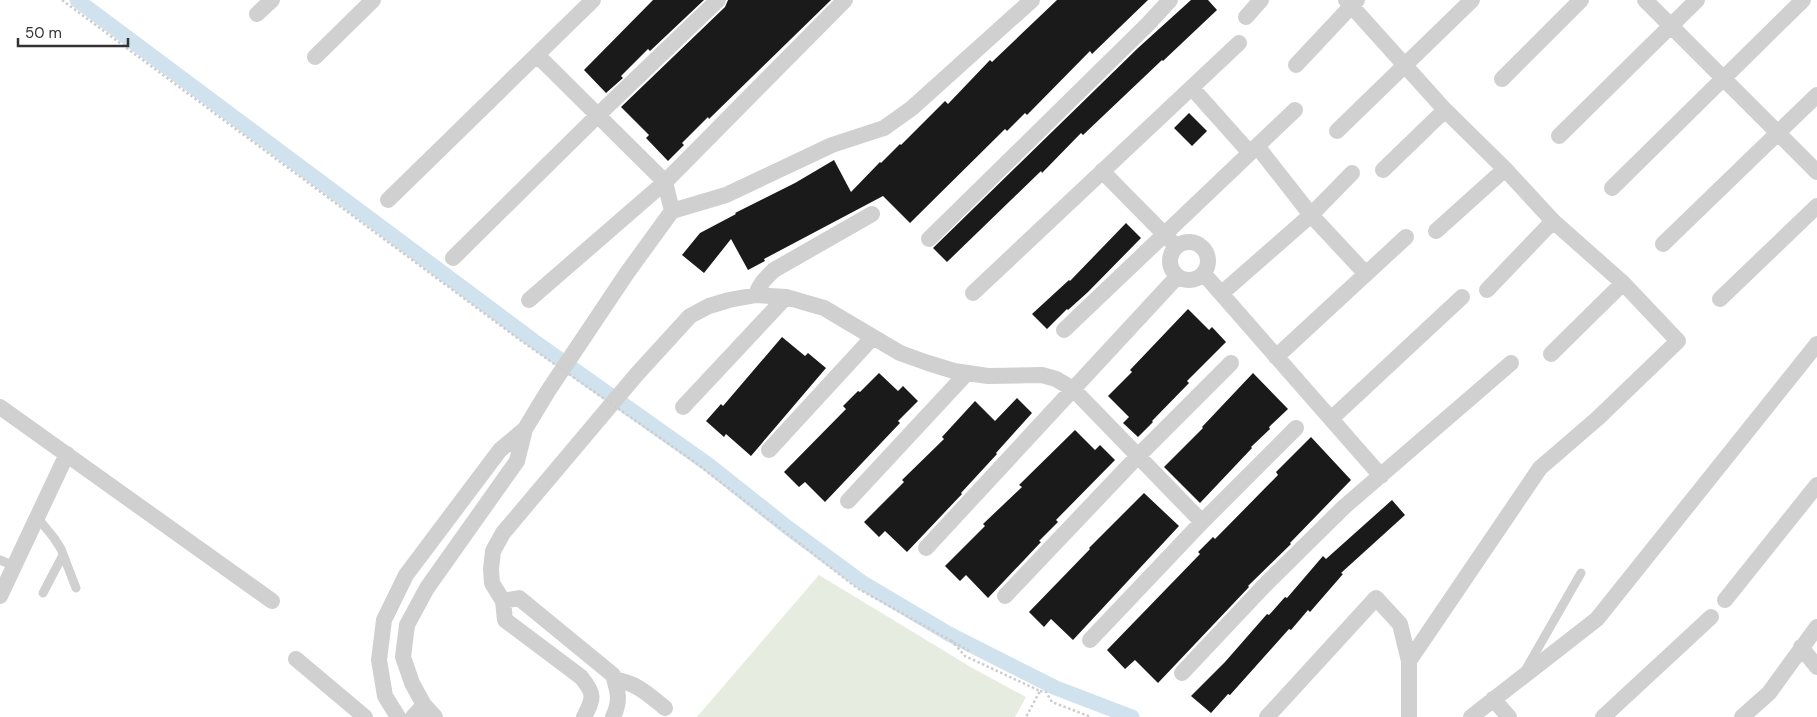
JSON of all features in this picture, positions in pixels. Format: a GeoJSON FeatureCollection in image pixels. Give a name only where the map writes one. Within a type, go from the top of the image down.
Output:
{"type":"FeatureCollection","features":[{"type":"Feature","properties":{"kind":"street"},"geometry":{"type":"LineString","coordinates":[[257,14],[272,0]]}},
{"type":"Feature","properties":{"kind":"street"},"geometry":{"type":"LineString","coordinates":[[315,57],[373,0]]}},
{"type":"Feature","properties":{"kind":"street"},"geometry":{"type":"LineString","coordinates":[[388,200],[593,0]]}},
{"type":"Feature","properties":{"kind":"street"},"geometry":{"type":"LineString","coordinates":[[453,258],[718,0]]}},
{"type":"Feature","properties":{"kind":"street"},"geometry":{"type":"LineString","coordinates":[[530,300],[665,182],[845,0]]}},
{"type":"Feature","properties":{"kind":"street"},"geometry":{"type":"LineString","coordinates":[[424,713],[403,657],[407,625],[427,588],[517,461],[525,429],[548,391],[672,211],[726,195],[832,145],[884,128],[912,108],[1032,0]]}},
{"type":"Feature","properties":{"kind":"street"},"geometry":{"type":"LineString","coordinates":[[929,239],[1148,24],[1170,0]]}},
{"type":"Feature","properties":{"kind":"street"},"geometry":{"type":"LineString","coordinates":[[1246,17],[1261,0]]}},
{"type":"Feature","properties":{"kind":"street"},"geometry":{"type":"LineString","coordinates":[[1337,131],[1472,0]]}},
{"type":"Feature","properties":{"kind":"street"},"geometry":{"type":"LineString","coordinates":[[1502,79],[1581,0]]}},
{"type":"Feature","properties":{"kind":"street"},"geometry":{"type":"LineString","coordinates":[[1645,0],[1817,172]]}},
{"type":"Feature","properties":{"kind":"street"},"geometry":{"type":"LineString","coordinates":[[1559,136],[1696,0]]}},
{"type":"Feature","properties":{"kind":"street"},"geometry":{"type":"LineString","coordinates":[[1612,188],[1803,0]]}},
{"type":"Feature","properties":{"kind":"street"},"geometry":{"type":"LineString","coordinates":[[1296,65],[1352,2],[1445,110],[1553,221],[1623,283],[1678,342],[1598,418],[1540,468],[1410,661]]}},
{"type":"Feature","properties":{"kind":"street"},"geometry":{"type":"LineString","coordinates":[[973,293],[1239,43]]}},
{"type":"Feature","properties":{"kind":"street"},"geometry":{"type":"LineString","coordinates":[[536,55],[665,182],[672,211]]}},
{"type":"Feature","properties":{"kind":"street"},"geometry":{"type":"LineString","coordinates":[[1192,88],[1253,150],[1366,274]]}},
{"type":"Feature","properties":{"kind":"street"},"geometry":{"type":"LineString","coordinates":[[1663,244],[1817,95]]}},
{"type":"Feature","properties":{"kind":"street"},"geometry":{"type":"LineString","coordinates":[[1064,330],[1295,110]]}},
{"type":"Feature","properties":{"kind":"street"},"geometry":{"type":"LineString","coordinates":[[1383,170],[1445,110]]}},
{"type":"Feature","properties":{"kind":"street"},"geometry":{"type":"LineString","coordinates":[[1436,231],[1504,169]]}},
{"type":"Feature","properties":{"kind":"street"},"geometry":{"type":"LineString","coordinates":[[1102,170],[1176,247]]}},
{"type":"Feature","properties":{"kind":"street"},"geometry":{"type":"LineString","coordinates":[[1222,293],[1311,215],[1352,173]]}},
{"type":"Feature","properties":{"kind":"street"},"geometry":{"type":"LineString","coordinates":[[1720,300],[1817,206]]}},
{"type":"Feature","properties":{"kind":"street"},"geometry":{"type":"LineString","coordinates":[[756,296],[758,288],[774,270],[872,214]]}},
{"type":"Feature","properties":{"kind":"street"},"geometry":{"type":"LineString","coordinates":[[1487,290],[1553,221]]}},
{"type":"Feature","properties":{"kind":"street"},"geometry":{"type":"LineString","coordinates":[[1276,357],[1406,238]]}},
{"type":"Feature","properties":{"kind":"street"},"geometry":{"type":"LineString","coordinates":[[1186,242],[1197,243],[1206,250],[1209,261],[1204,274],[1198,279],[1188,281],[1177,277],[1171,268],[1170,257],[1176,247],[1186,242]]}},
{"type":"Feature","properties":{"kind":"street"},"geometry":{"type":"LineString","coordinates":[[1204,274],[1381,476]]}},
{"type":"Feature","properties":{"kind":"street"},"geometry":{"type":"LineString","coordinates":[[926,548],[1177,277]]}},
{"type":"Feature","properties":{"kind":"street"},"geometry":{"type":"LineString","coordinates":[[1551,354],[1623,283]]}},
{"type":"Feature","properties":{"kind":"street"},"geometry":{"type":"LineString","coordinates":[[586,717],[593,701],[590,688],[581,677],[505,620],[503,601],[492,583],[493,551],[503,533],[637,374],[690,316],[709,306],[728,300],[756,296],[786,297],[824,308],[900,353],[954,371],[988,376],[1042,375],[1056,379],[1072,389],[1202,522]]}},
{"type":"Feature","properties":{"kind":"street"},"geometry":{"type":"LineString","coordinates":[[683,407],[786,297]]}},
{"type":"Feature","properties":{"kind":"street"},"geometry":{"type":"LineString","coordinates":[[1331,419],[1462,298]]}},
{"type":"Feature","properties":{"kind":"street"},"geometry":{"type":"LineString","coordinates":[[769,450],[873,337]]}},
{"type":"Feature","properties":{"kind":"street"},"geometry":{"type":"LineString","coordinates":[[1471,717],[1597,619],[1817,344]]}},
{"type":"Feature","properties":{"kind":"street"},"geometry":{"type":"LineString","coordinates":[[1005,596],[1138,456],[1231,363]]}},
{"type":"Feature","properties":{"kind":"street"},"geometry":{"type":"LineString","coordinates":[[1182,673],[1263,587],[1337,514],[1511,363]]}},
{"type":"Feature","properties":{"kind":"street"},"geometry":{"type":"LineString","coordinates":[[848,501],[966,373]]}},
{"type":"Feature","properties":{"kind":"street"},"geometry":{"type":"LineString","coordinates":[[0,407],[272,601]]}},
{"type":"Feature","properties":{"kind":"street"},"geometry":{"type":"LineString","coordinates":[[1090,640],[1202,522],[1296,428]]}},
{"type":"Feature","properties":{"kind":"street"},"geometry":{"type":"LineString","coordinates":[[398,717],[385,696],[379,660],[384,620],[406,575],[500,450],[525,429]]}},
{"type":"Feature","properties":{"kind":"street"},"geometry":{"type":"LineString","coordinates":[[0,596],[7,563],[37,516],[67,454]]}},
{"type":"Feature","properties":{"kind":"street"},"geometry":{"type":"LineString","coordinates":[[1725,600],[1817,485]]}},
{"type":"Feature","properties":{"kind":"street"},"geometry":{"type":"LineString","coordinates":[[406,575],[427,588]]}},
{"type":"Feature","properties":{"kind":"street"},"geometry":{"type":"LineString","coordinates":[[503,601],[519,598],[613,675],[619,691],[618,708],[613,717]]}},
{"type":"Feature","properties":{"kind":"street"},"geometry":{"type":"LineString","coordinates":[[1267,717],[1376,598],[1400,624],[1410,661],[1410,717]]}},
{"type":"Feature","properties":{"kind":"street"},"geometry":{"type":"LineString","coordinates":[[1603,717],[1711,616]]}},
{"type":"Feature","properties":{"kind":"street"},"geometry":{"type":"LineString","coordinates":[[1742,717],[1769,693],[1817,627]]}},
{"type":"Feature","properties":{"kind":"street"},"geometry":{"type":"LineString","coordinates":[[1801,647],[1817,667]]}},
{"type":"Feature","properties":{"kind":"street"},"geometry":{"type":"LineString","coordinates":[[296,659],[366,717]]}},
{"type":"Feature","properties":{"kind":"street"},"geometry":{"type":"LineString","coordinates":[[615,680],[625,681],[642,689],[665,708]]}},
{"type":"Feature","properties":{"kind":"street"},"geometry":{"type":"LineString","coordinates":[[1493,699],[1509,717]]}},
{"type":"Feature","properties":{"kind":"lane"},"geometry":{"type":"LineString","coordinates":[[37,516],[54,538],[63,554],[76,588]]}},
{"type":"Feature","properties":{"kind":"lane"},"geometry":{"type":"LineString","coordinates":[[43,593],[63,554]]}},
{"type":"Feature","properties":{"kind":"lane"},"geometry":{"type":"LineString","coordinates":[[1521,678],[1581,573]]}},
{"type":"Feature","properties":{"kind":"path"},"geometry":{"type":"LineString","coordinates":[[62,0],[520,340],[696,464],[857,588],[971,652]]}},
{"type":"Feature","properties":{"kind":"path"},"geometry":{"type":"LineString","coordinates":[[951,640],[965,656],[1040,691],[1046,692],[1052,702],[1091,717]]}},
{"type":"Feature","properties":{"kind":"path"},"geometry":{"type":"LineString","coordinates":[[1026,717],[1040,691]]}},
{"type":"Feature","properties":{"kind":"shaded area"},"geometry":{"type":"Polygon","coordinates":[[[819,575],[974,669],[1026,697],[1015,717],[697,717],[819,575]]]}},
{"type":"Feature","properties":{"kind":"building"},"geometry":{"type":"Polygon","coordinates":[[[653,0],[704,0],[650,51],[648,49],[621,76],[623,78],[606,93],[584,70],[653,0]]]}},
{"type":"Feature","properties":{"kind":"building"},"geometry":{"type":"Polygon","coordinates":[[[728,0],[831,0],[709,119],[708,117],[682,143],[684,145],[668,161],[646,138],[649,135],[621,107],[725,7],[728,0]]]}},
{"type":"Feature","properties":{"kind":"building"},"geometry":{"type":"Polygon","coordinates":[[[1057,0],[1148,0],[1092,54],[1090,51],[1027,115],[1025,113],[1007,131],[1005,129],[910,223],[883,196],[764,259],[765,261],[748,270],[731,239],[704,273],[682,255],[700,233],[795,183],[834,160],[851,192],[945,101],[948,104],[990,60],[992,62],[1057,0]]]}},
{"type":"Feature","properties":{"kind":"building"},"geometry":{"type":"Polygon","coordinates":[[[1191,0],[1208,0],[1217,10],[1083,135],[1081,133],[1042,173],[1041,171],[947,262],[933,248],[1138,48],[1191,0]]]}},
{"type":"Feature","properties":{"kind":"building"},"geometry":{"type":"Polygon","coordinates":[[[1189,113],[1207,131],[1192,146],[1174,128],[1189,113]]]}},
{"type":"Feature","properties":{"kind":"building"},"geometry":{"type":"Polygon","coordinates":[[[1126,223],[1141,238],[1088,292],[1047,329],[1032,314],[1070,281],[1126,223]]]}},
{"type":"Feature","properties":{"kind":"building"},"geometry":{"type":"Polygon","coordinates":[[[1188,309],[1209,330],[1212,327],[1226,342],[1187,381],[1189,383],[1138,437],[1123,423],[1129,417],[1108,396],[1188,309]]]}},
{"type":"Feature","properties":{"kind":"building"},"geometry":{"type":"Polygon","coordinates":[[[782,337],[805,356],[808,353],[826,368],[751,456],[726,434],[724,437],[706,421],[721,404],[723,406],[782,337]]]}},
{"type":"Feature","properties":{"kind":"building"},"geometry":{"type":"Polygon","coordinates":[[[879,373],[898,391],[903,386],[918,401],[898,421],[900,423],[825,502],[805,482],[799,487],[784,472],[846,409],[843,406],[879,373]]]}},
{"type":"Feature","properties":{"kind":"building"},"geometry":{"type":"Polygon","coordinates":[[[1253,373],[1288,409],[1269,427],[1270,429],[1200,503],[1164,467],[1203,428],[1253,373]]]}},
{"type":"Feature","properties":{"kind":"building"},"geometry":{"type":"Polygon","coordinates":[[[1017,398],[1032,413],[962,494],[907,552],[885,531],[879,537],[864,522],[904,482],[902,480],[944,439],[942,437],[975,401],[995,421],[1017,398]]]}},
{"type":"Feature","properties":{"kind":"building"},"geometry":{"type":"Polygon","coordinates":[[[1075,430],[1095,450],[1100,445],[1115,460],[1056,520],[1058,522],[1039,541],[1041,542],[988,598],[966,575],[960,581],[945,566],[985,526],[983,524],[1022,487],[1019,485],[1075,430]]]}},
{"type":"Feature","properties":{"kind":"building"},"geometry":{"type":"Polygon","coordinates":[[[1311,437],[1351,480],[1291,544],[1248,586],[1158,683],[1135,660],[1125,669],[1107,650],[1200,554],[1198,552],[1213,537],[1215,539],[1278,475],[1276,472],[1311,437]]]}},
{"type":"Feature","properties":{"kind":"building"},"geometry":{"type":"Polygon","coordinates":[[[1144,493],[1179,526],[1073,640],[1051,619],[1044,627],[1029,612],[1144,493]]]}},
{"type":"Feature","properties":{"kind":"building"},"geometry":{"type":"Polygon","coordinates":[[[1392,500],[1405,515],[1341,573],[1343,574],[1310,612],[1308,610],[1291,630],[1289,629],[1230,695],[1228,694],[1211,713],[1191,696],[1225,662],[1267,614],[1269,615],[1285,597],[1287,598],[1323,556],[1326,559],[1392,500]]]}},
{"type":"Feature","properties":{"kind":"waterway"},"geometry":{"type":"LineString","coordinates":[[77,0],[534,341],[709,465],[787,527],[863,583],[949,634],[1056,688],[1132,717]]}}]}
